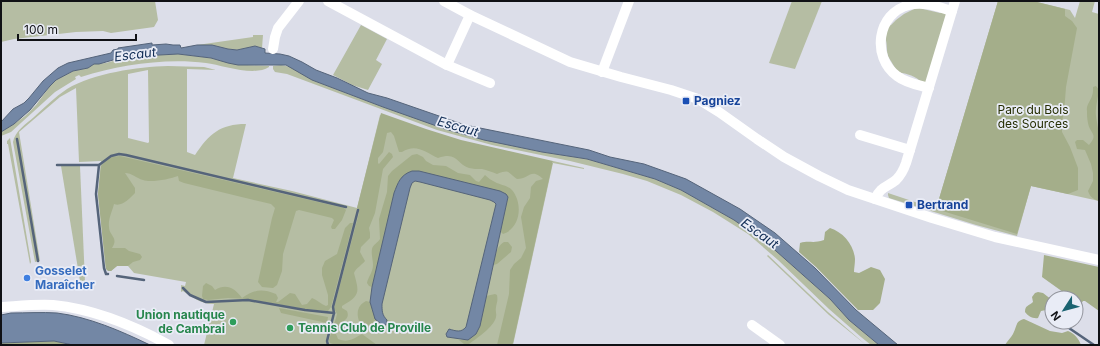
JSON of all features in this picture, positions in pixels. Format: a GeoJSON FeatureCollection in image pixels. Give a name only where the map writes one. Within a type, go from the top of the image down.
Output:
{"type":"FeatureCollection","features":[{"type":"Feature","properties":{"kind":"street"},"geometry":{"type":"LineString","coordinates":[[273,49],[278,28],[299,1]]}},
{"type":"Feature","properties":{"kind":"street"},"geometry":{"type":"LineString","coordinates":[[328,1],[447,65],[490,83]]}},
{"type":"Feature","properties":{"kind":"street"},"geometry":{"type":"LineString","coordinates":[[444,1],[553,55],[580,66],[698,99],[794,162],[828,181],[858,194],[994,237],[1099,260]]}},
{"type":"Feature","properties":{"kind":"street"},"geometry":{"type":"LineString","coordinates":[[602,72],[629,1]]}},
{"type":"Feature","properties":{"kind":"street"},"geometry":{"type":"LineString","coordinates":[[875,199],[880,190],[901,174],[910,150],[955,1]]}},
{"type":"Feature","properties":{"kind":"street"},"geometry":{"type":"LineString","coordinates":[[929,88],[906,81],[890,70],[882,53],[880,43],[882,33],[891,16],[907,6],[927,4],[952,11]]}},
{"type":"Feature","properties":{"kind":"street"},"geometry":{"type":"LineString","coordinates":[[447,65],[470,15]]}},
{"type":"Feature","properties":{"kind":"street"},"geometry":{"type":"LineString","coordinates":[[860,135],[910,150]]}},
{"type":"Feature","properties":{"kind":"street"},"geometry":{"type":"LineString","coordinates":[[1,308],[30,305],[53,305],[84,310],[120,321],[169,345]]}},
{"type":"Feature","properties":{"kind":"street"},"geometry":{"type":"LineString","coordinates":[[752,325],[780,345]]}},
{"type":"Feature","properties":{"kind":"green space"},"geometry":{"type":"Polygon","coordinates":[[[1,1],[155,1],[158,20],[154,27],[111,33],[103,31],[76,32],[14,39],[1,42],[1,1]]]}},
{"type":"Feature","properties":{"kind":"green space"},"geometry":{"type":"Polygon","coordinates":[[[792,1],[822,1],[795,69],[769,63],[792,1]]]}},
{"type":"Feature","properties":{"kind":"green space","name":"Parc du Bois des Sources"},"geometry":{"type":"Polygon","coordinates":[[[998,1],[1033,1],[1070,10],[1075,18],[1080,1],[1095,1],[1092,12],[1099,14],[1099,201],[1031,186],[1017,236],[889,198],[888,195],[888,193],[936,209],[998,1]]]}},
{"type":"Feature","properties":{"kind":"green space","name":"Parc du Bois des Sources"},"geometry":{"type":"Polygon","coordinates":[[[998,1],[1033,1],[1065,9],[1065,16],[1072,21],[1077,28],[1066,87],[1062,132],[1070,147],[1078,168],[1078,190],[1068,194],[1031,186],[1017,234],[936,209],[998,1]]]}},
{"type":"Feature","properties":{"kind":"green space"},"geometry":{"type":"Polygon","coordinates":[[[920,6],[923,9],[940,13],[943,12],[947,15],[926,82],[921,82],[917,78],[910,75],[897,73],[895,71],[888,56],[884,36],[887,27],[904,14],[920,6]]]}},
{"type":"Feature","properties":{"kind":"green space"},"geometry":{"type":"Polygon","coordinates":[[[361,25],[387,39],[376,60],[382,64],[368,90],[352,85],[333,75],[361,25]]]}},
{"type":"Feature","properties":{"kind":"green space"},"geometry":{"type":"Polygon","coordinates":[[[253,35],[263,35],[262,48],[255,46],[237,50],[212,45],[197,45],[253,37],[253,35]]]}},
{"type":"Feature","properties":{"kind":"green space"},"geometry":{"type":"Polygon","coordinates":[[[178,54],[269,67],[263,70],[247,71],[206,63],[174,61],[127,66],[81,77],[79,75],[75,77],[76,79],[55,92],[11,132],[1,136],[1,132],[25,116],[36,105],[56,80],[73,71],[88,68],[94,64],[106,63],[123,58],[178,54]]]}},
{"type":"Feature","properties":{"kind":"green space"},"geometry":{"type":"Polygon","coordinates":[[[281,65],[291,67],[312,80],[383,107],[471,137],[542,152],[587,159],[655,179],[681,190],[734,220],[767,243],[830,299],[849,320],[879,345],[871,345],[861,337],[748,234],[713,212],[681,195],[647,181],[623,174],[570,161],[492,145],[437,130],[287,74],[275,72],[273,66],[281,65]]]}},
{"type":"Feature","properties":{"kind":"green space"},"geometry":{"type":"Polygon","coordinates":[[[156,67],[204,67],[216,70],[187,69],[187,152],[195,155],[210,136],[222,128],[237,124],[246,124],[233,178],[292,191],[357,208],[380,115],[449,138],[553,163],[513,345],[204,345],[214,304],[202,302],[183,291],[181,292],[181,285],[185,286],[186,282],[134,273],[128,266],[117,266],[111,271],[106,269],[98,194],[101,161],[79,162],[76,88],[60,97],[19,132],[40,261],[35,262],[13,142],[16,134],[54,99],[78,83],[103,75],[130,69],[156,67]],[[148,70],[128,74],[128,138],[149,142],[148,70]]]}},
{"type":"Feature","properties":{"kind":"green space"},"geometry":{"type":"Polygon","coordinates":[[[1096,86],[1099,90],[1096,113],[1099,135],[1099,201],[1092,198],[1088,191],[1093,181],[1091,164],[1085,150],[1077,149],[1075,142],[1077,140],[1083,140],[1089,145],[1094,136],[1089,127],[1087,108],[1092,95],[1093,87],[1096,86]]]}},
{"type":"Feature","properties":{"kind":"green space"},"geometry":{"type":"Polygon","coordinates":[[[381,113],[461,140],[553,161],[513,343],[511,345],[497,345],[509,294],[510,270],[521,258],[526,248],[521,217],[524,207],[530,198],[531,187],[536,181],[543,179],[536,174],[530,174],[521,179],[517,179],[510,173],[506,172],[497,174],[488,170],[469,168],[453,157],[445,156],[438,158],[416,148],[399,152],[394,136],[391,132],[387,133],[383,152],[378,158],[379,164],[389,152],[393,157],[383,169],[375,213],[369,228],[370,238],[361,247],[360,252],[365,261],[354,273],[357,292],[353,299],[342,306],[342,308],[347,311],[348,316],[336,334],[338,339],[345,341],[362,334],[377,345],[336,345],[330,343],[329,340],[337,314],[334,308],[359,213],[359,209],[357,208],[381,113]]]}},
{"type":"Feature","properties":{"kind":"green space"},"geometry":{"type":"Polygon","coordinates":[[[10,138],[31,262],[30,264],[7,144],[7,141],[10,138]]]}},
{"type":"Feature","properties":{"kind":"green space"},"geometry":{"type":"Polygon","coordinates":[[[417,154],[433,165],[446,166],[458,173],[470,175],[476,181],[479,182],[485,175],[497,183],[510,188],[516,195],[518,202],[519,208],[517,221],[509,231],[503,234],[500,231],[508,198],[419,171],[398,183],[372,287],[369,286],[367,283],[373,265],[372,249],[380,239],[379,219],[387,192],[388,176],[412,155],[417,154]]]}},
{"type":"Feature","properties":{"kind":"green space"},"geometry":{"type":"Polygon","coordinates":[[[120,156],[344,208],[346,210],[342,220],[335,229],[332,229],[331,227],[334,220],[332,218],[299,210],[296,211],[283,254],[282,271],[277,285],[273,288],[262,287],[258,282],[275,208],[271,204],[184,183],[179,181],[178,176],[155,181],[146,181],[125,173],[135,188],[135,193],[123,203],[117,205],[114,204],[109,224],[109,230],[114,239],[112,248],[125,248],[129,251],[140,254],[142,257],[140,260],[133,262],[128,266],[117,266],[111,271],[108,271],[106,269],[98,194],[101,166],[107,159],[120,156]]]}},
{"type":"Feature","properties":{"kind":"green space"},"geometry":{"type":"Polygon","coordinates":[[[553,161],[584,168],[553,163],[553,161]]]}},
{"type":"Feature","properties":{"kind":"green space"},"geometry":{"type":"Polygon","coordinates":[[[61,166],[80,166],[85,282],[80,281],[61,166]]]}},
{"type":"Feature","properties":{"kind":"green space"},"geometry":{"type":"Polygon","coordinates":[[[350,223],[353,223],[331,307],[328,311],[305,309],[248,299],[203,299],[203,286],[206,283],[212,286],[215,290],[223,287],[233,289],[242,298],[250,293],[266,291],[276,294],[278,298],[276,302],[290,293],[295,294],[302,305],[307,304],[312,298],[326,306],[328,305],[328,295],[322,275],[322,268],[325,261],[337,254],[345,228],[350,223]]]}},
{"type":"Feature","properties":{"kind":"green space"},"geometry":{"type":"Polygon","coordinates":[[[830,228],[843,236],[850,244],[855,259],[854,272],[859,273],[871,267],[880,270],[885,279],[880,303],[873,310],[858,310],[816,267],[799,252],[800,243],[824,240],[825,232],[830,228]]]}},
{"type":"Feature","properties":{"kind":"green space"},"geometry":{"type":"Polygon","coordinates":[[[508,242],[512,247],[511,252],[497,264],[493,265],[495,255],[501,244],[508,242]]]}},
{"type":"Feature","properties":{"kind":"green space"},"geometry":{"type":"Polygon","coordinates":[[[768,255],[828,312],[866,345],[829,315],[767,256],[768,255]]]}},
{"type":"Feature","properties":{"kind":"green space"},"geometry":{"type":"Polygon","coordinates":[[[1044,255],[1099,267],[1099,311],[1084,301],[1084,290],[1060,290],[1042,277],[1044,255]]]}},
{"type":"Feature","properties":{"kind":"green space"},"geometry":{"type":"Polygon","coordinates":[[[1038,292],[1044,294],[1044,310],[1041,311],[1038,318],[1031,317],[1025,312],[1026,307],[1033,302],[1032,297],[1038,292]]]}},
{"type":"Feature","properties":{"kind":"green space"},"geometry":{"type":"Polygon","coordinates":[[[497,295],[497,300],[495,321],[489,328],[469,344],[464,344],[459,340],[468,340],[480,326],[486,296],[497,295]]]}},
{"type":"Feature","properties":{"kind":"green space"},"geometry":{"type":"Polygon","coordinates":[[[366,301],[370,302],[375,319],[387,323],[387,320],[391,321],[392,325],[387,331],[365,325],[359,321],[358,309],[366,301]]]}},
{"type":"Feature","properties":{"kind":"green space"},"geometry":{"type":"Polygon","coordinates":[[[279,308],[328,317],[327,323],[281,313],[279,308]]]}},
{"type":"Feature","properties":{"kind":"green space"},"geometry":{"type":"Polygon","coordinates":[[[1024,319],[1044,328],[1044,330],[1062,333],[1068,331],[1076,336],[1081,345],[1005,345],[1021,320],[1024,319]]]}},
{"type":"Feature","properties":{"kind":"green space"},"geometry":{"type":"Polygon","coordinates":[[[54,341],[73,345],[1,345],[1,343],[54,341]]]}},
{"type":"Feature","properties":{"kind":"water","name":"Escaut"},"geometry":{"type":"Polygon","coordinates":[[[152,43],[152,45],[180,45],[181,48],[197,45],[212,45],[237,50],[255,46],[265,49],[265,53],[289,56],[316,70],[368,93],[387,98],[465,125],[589,150],[610,157],[644,164],[686,179],[740,209],[775,233],[815,268],[856,310],[898,345],[879,345],[849,320],[830,299],[767,243],[734,220],[681,190],[655,179],[587,159],[542,152],[484,140],[445,129],[312,80],[286,65],[238,65],[211,58],[178,54],[141,56],[94,64],[88,68],[73,71],[56,80],[30,110],[14,124],[1,132],[1,122],[13,109],[24,103],[43,81],[58,68],[68,63],[111,53],[113,50],[118,48],[152,43]]]}},
{"type":"Feature","properties":{"kind":"water"},"geometry":{"type":"Polygon","coordinates":[[[412,171],[419,171],[500,191],[508,197],[480,326],[476,334],[468,340],[447,337],[446,334],[449,329],[460,331],[466,327],[496,204],[490,200],[420,182],[415,181],[412,183],[410,188],[382,304],[383,313],[387,320],[386,325],[381,324],[375,319],[370,302],[372,287],[394,193],[402,177],[412,171]]]}},
{"type":"Feature","properties":{"kind":"water"},"geometry":{"type":"Polygon","coordinates":[[[11,313],[57,313],[69,315],[105,325],[150,345],[73,345],[54,341],[1,343],[1,315],[11,313]]]}},
{"type":"Feature","properties":{"kind":"waterway"},"geometry":{"type":"LineString","coordinates":[[17,139],[38,261]]}},
{"type":"Feature","properties":{"kind":"waterway"},"geometry":{"type":"LineString","coordinates":[[57,165],[99,165],[111,156],[119,154],[126,155],[346,207]]}},
{"type":"Feature","properties":{"kind":"waterway"},"geometry":{"type":"LineString","coordinates":[[99,165],[96,194],[104,268],[106,274],[108,274]]}},
{"type":"Feature","properties":{"kind":"waterway"},"geometry":{"type":"LineString","coordinates":[[334,313],[333,307],[358,210]]}},
{"type":"Feature","properties":{"kind":"waterway"},"geometry":{"type":"LineString","coordinates":[[117,276],[144,280]]}},
{"type":"Feature","properties":{"kind":"waterway"},"geometry":{"type":"LineString","coordinates":[[183,288],[190,295],[206,302],[248,300],[305,310],[334,313],[327,341],[328,345]]}},
{"type":"Feature","properties":{"kind":"waterway"},"geometry":{"type":"LineString","coordinates":[[1072,330],[1094,345]]}},
{"type":"Feature","properties":{"kind":"place","name":"Pagniez"},"geometry":{"type":"Point","coordinates":[686,101]}},
{"type":"Feature","properties":{"kind":"place","name":"Bertrand"},"geometry":{"type":"Point","coordinates":[909,205]}},
{"type":"Feature","properties":{"kind":"place","name":"Gosselet Maraîcher"},"geometry":{"type":"Point","coordinates":[27,278]}},
{"type":"Feature","properties":{"kind":"place","name":"Union nautique de Cambrai"},"geometry":{"type":"Point","coordinates":[233,322]}},
{"type":"Feature","properties":{"kind":"place","name":"Tennis Club de Proville"},"geometry":{"type":"Point","coordinates":[290,328]}}]}
